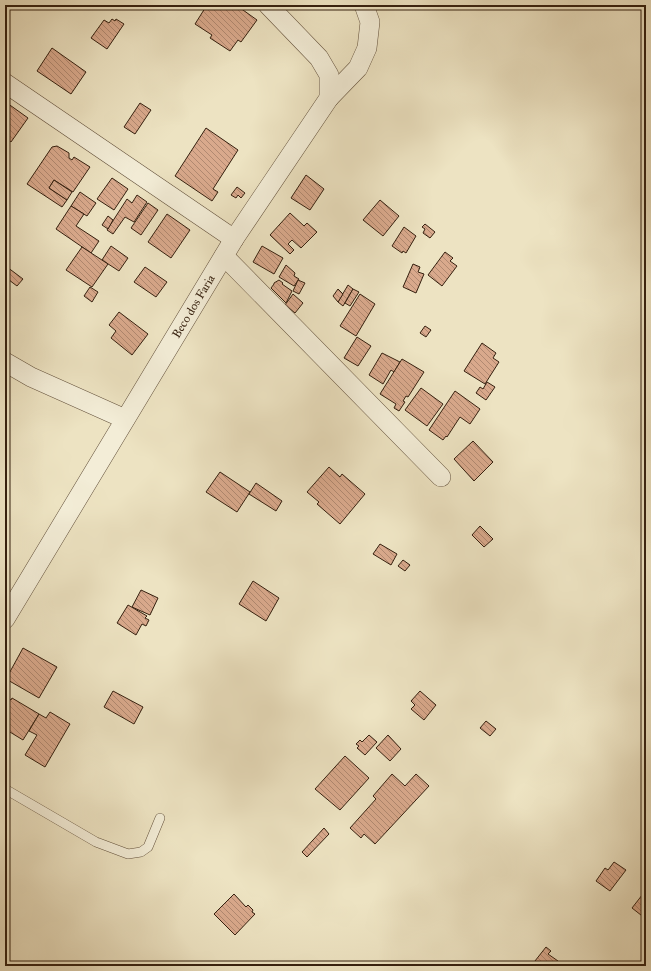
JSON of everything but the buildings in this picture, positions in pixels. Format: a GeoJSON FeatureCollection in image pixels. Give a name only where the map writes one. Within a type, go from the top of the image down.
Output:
{"type":"FeatureCollection","features":[{"type":"Feature","properties":{"kind":"street"},"geometry":{"type":"LineString","coordinates":[[268,5],[318,58],[329,75],[329,98]]}},
{"type":"Feature","properties":{"kind":"street","name":"Beco dos Faria"},"geometry":{"type":"LineString","coordinates":[[5,619],[234,239],[329,98],[358,68],[367,48],[370,22],[364,5]]}},
{"type":"Feature","properties":{"kind":"street"},"geometry":{"type":"LineString","coordinates":[[5,83],[234,239]]}},
{"type":"Feature","properties":{"kind":"street"},"geometry":{"type":"LineString","coordinates":[[224,256],[441,477]]}},
{"type":"Feature","properties":{"kind":"street"},"geometry":{"type":"LineString","coordinates":[[5,362],[30,377],[125,419]]}},
{"type":"Feature","properties":{"kind":"lane"},"geometry":{"type":"LineString","coordinates":[[5,789],[96,842],[128,854],[140,852],[148,846],[160,818]]}}]}
